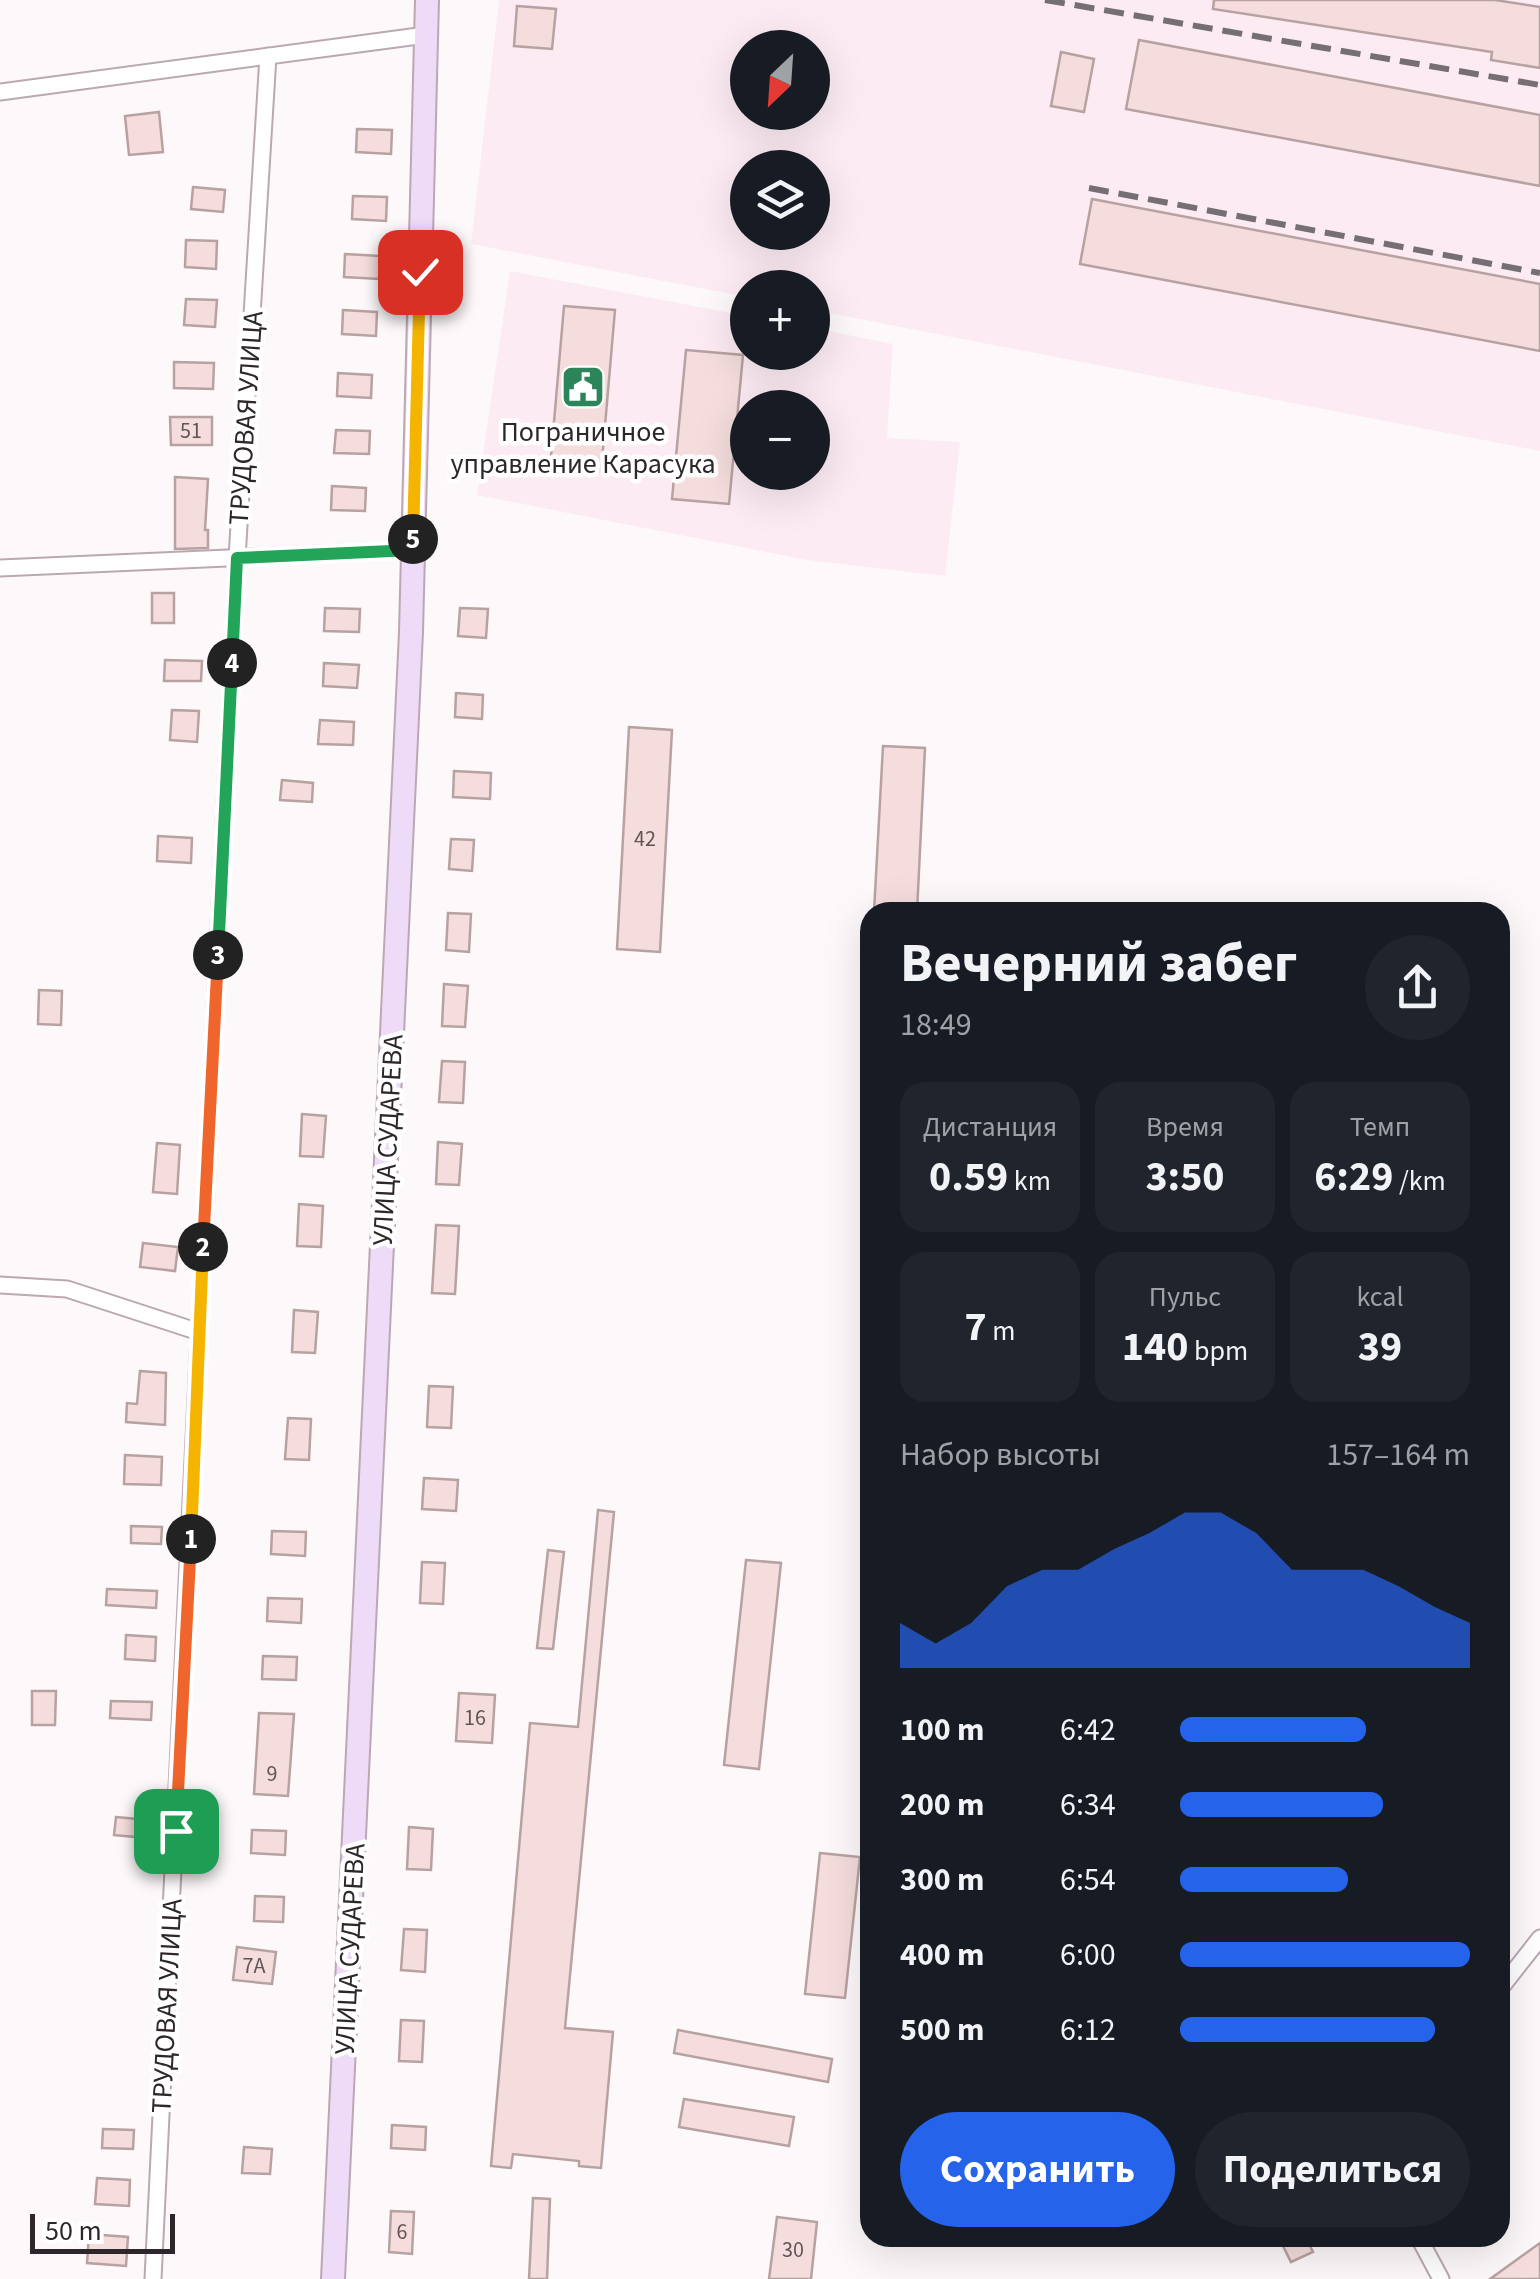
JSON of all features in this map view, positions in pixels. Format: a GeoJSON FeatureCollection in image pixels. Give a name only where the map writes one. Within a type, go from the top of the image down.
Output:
{"type":"FeatureCollection","features":[{"type":"Feature","properties":{"kind":"street","name":"УЛИЦА СУДАРЕВА"},"geometry":{"type":"LineString","coordinates":[[333,2279],[371,1533],[413,550],[427,0]]}},
{"type":"Feature","properties":{"kind":"street"},"geometry":{"type":"LineString","coordinates":[[0,92],[426,35]]}},
{"type":"Feature","properties":{"kind":"street","name":"ТРУДОВАЯ УЛИЦА"},"geometry":{"type":"LineString","coordinates":[[153,2279],[237,558],[268,56]]}},
{"type":"Feature","properties":{"kind":"street"},"geometry":{"type":"LineString","coordinates":[[0,568],[413,550]]}},
{"type":"Feature","properties":{"kind":"street"},"geometry":{"type":"LineString","coordinates":[[0,1286],[67,1290],[199,1332]]}},
{"type":"Feature","properties":{"kind":"street"},"geometry":{"type":"LineString","coordinates":[[1510,1976],[1540,1938]]}},
{"type":"Feature","properties":{"kind":"street"},"geometry":{"type":"LineString","coordinates":[[1424,2247],[1440,2279]]}},
{"type":"Feature","properties":{"kind":"shaded area"},"geometry":{"type":"Polygon","coordinates":[[[499,0],[1540,0],[1540,451],[830,313],[830,270],[730,270],[730,294],[471,244],[499,0]]]}},
{"type":"Feature","properties":{"kind":"shaded area"},"geometry":{"type":"Polygon","coordinates":[[[510,271],[730,313],[730,370],[830,370],[830,331],[893,344],[887,438],[960,442],[945,576],[807,560],[477,495],[510,271]]]}},
{"type":"Feature","properties":{"kind":"building"},"geometry":{"type":"Polygon","coordinates":[[[1214,0],[1495,0],[1540,7],[1540,68],[1491,60],[1492,52],[1213,9],[1214,0]]]}},
{"type":"Feature","properties":{"kind":"building"},"geometry":{"type":"Polygon","coordinates":[[[517,6],[556,9],[552,49],[514,46],[517,6]]]}},
{"type":"Feature","properties":{"kind":"building"},"geometry":{"type":"Polygon","coordinates":[[[1139,40],[1540,115],[1540,186],[1126,109],[1139,40]]]}},
{"type":"Feature","properties":{"kind":"building"},"geometry":{"type":"Polygon","coordinates":[[[1061,52],[1094,59],[1084,112],[1051,106],[1061,52]]]}},
{"type":"Feature","properties":{"kind":"building"},"geometry":{"type":"Polygon","coordinates":[[[159,112],[163,152],[129,155],[125,116],[159,112]]]}},
{"type":"Feature","properties":{"kind":"building"},"geometry":{"type":"Polygon","coordinates":[[[357,129],[392,130],[391,154],[356,152],[357,129]]]}},
{"type":"Feature","properties":{"kind":"building"},"geometry":{"type":"Polygon","coordinates":[[[193,187],[225,190],[223,212],[191,209],[193,187]]]}},
{"type":"Feature","properties":{"kind":"building"},"geometry":{"type":"Polygon","coordinates":[[[353,196],[387,197],[386,221],[352,219],[353,196]]]}},
{"type":"Feature","properties":{"kind":"building"},"geometry":{"type":"Polygon","coordinates":[[[1092,199],[1540,284],[1540,351],[1080,264],[1092,199]]]}},
{"type":"Feature","properties":{"kind":"building"},"geometry":{"type":"Polygon","coordinates":[[[186,240],[217,241],[216,269],[185,267],[186,240]]]}},
{"type":"Feature","properties":{"kind":"building"},"geometry":{"type":"Polygon","coordinates":[[[345,254],[380,256],[379,279],[344,277],[345,254]]]}},
{"type":"Feature","properties":{"kind":"building"},"geometry":{"type":"Polygon","coordinates":[[[186,299],[217,300],[215,327],[184,325],[186,299]]]}},
{"type":"Feature","properties":{"kind":"building"},"geometry":{"type":"Polygon","coordinates":[[[564,306],[615,310],[601,472],[550,468],[564,306]]]}},
{"type":"Feature","properties":{"kind":"building"},"geometry":{"type":"Polygon","coordinates":[[[343,310],[377,312],[376,336],[342,334],[343,310]]]}},
{"type":"Feature","properties":{"kind":"building"},"geometry":{"type":"Polygon","coordinates":[[[686,350],[730,354],[730,370],[742,370],[740,390],[730,390],[729,504],[672,499],[686,350]]]}},
{"type":"Feature","properties":{"kind":"building"},"geometry":{"type":"Polygon","coordinates":[[[174,362],[214,363],[213,389],[174,388],[174,362]]]}},
{"type":"Feature","properties":{"kind":"building"},"geometry":{"type":"Polygon","coordinates":[[[338,373],[372,375],[371,398],[337,396],[338,373]]]}},
{"type":"Feature","properties":{"kind":"building"},"geometry":{"type":"Polygon","coordinates":[[[170,417],[212,417],[212,445],[171,445],[170,417]]]}},
{"type":"Feature","properties":{"kind":"building"},"geometry":{"type":"Polygon","coordinates":[[[336,430],[370,431],[369,454],[334,453],[336,430]]]}},
{"type":"Feature","properties":{"kind":"building"},"geometry":{"type":"Polygon","coordinates":[[[175,477],[208,479],[208,548],[175,549],[175,477]]]}},
{"type":"Feature","properties":{"kind":"building"},"geometry":{"type":"Polygon","coordinates":[[[332,486],[366,488],[365,511],[331,510],[332,486]]]}},
{"type":"Feature","properties":{"kind":"building"},"geometry":{"type":"Polygon","coordinates":[[[152,593],[174,593],[174,623],[152,623],[152,593]]]}},
{"type":"Feature","properties":{"kind":"building"},"geometry":{"type":"Polygon","coordinates":[[[325,608],[360,609],[359,632],[324,631],[325,608]]]}},
{"type":"Feature","properties":{"kind":"building"},"geometry":{"type":"Polygon","coordinates":[[[460,608],[488,609],[486,638],[458,636],[460,608]]]}},
{"type":"Feature","properties":{"kind":"building"},"geometry":{"type":"Polygon","coordinates":[[[165,660],[202,661],[201,681],[164,681],[165,660]]]}},
{"type":"Feature","properties":{"kind":"building"},"geometry":{"type":"Polygon","coordinates":[[[324,663],[359,665],[357,688],[323,686],[324,663]]]}},
{"type":"Feature","properties":{"kind":"building"},"geometry":{"type":"Polygon","coordinates":[[[456,693],[483,695],[482,719],[455,717],[456,693]]]}},
{"type":"Feature","properties":{"kind":"building"},"geometry":{"type":"Polygon","coordinates":[[[172,710],[199,711],[197,742],[170,740],[172,710]]]}},
{"type":"Feature","properties":{"kind":"building"},"geometry":{"type":"Polygon","coordinates":[[[320,720],[354,722],[353,745],[318,744],[320,720]]]}},
{"type":"Feature","properties":{"kind":"building"},"geometry":{"type":"Polygon","coordinates":[[[629,727],[672,730],[660,952],[617,949],[629,727]]]}},
{"type":"Feature","properties":{"kind":"building"},"geometry":{"type":"Polygon","coordinates":[[[883,746],[925,748],[917,902],[875,902],[883,746]]]}},
{"type":"Feature","properties":{"kind":"building"},"geometry":{"type":"Polygon","coordinates":[[[454,771],[491,773],[490,799],[453,797],[454,771]]]}},
{"type":"Feature","properties":{"kind":"building"},"geometry":{"type":"Polygon","coordinates":[[[282,780],[313,783],[312,802],[280,800],[282,780]]]}},
{"type":"Feature","properties":{"kind":"building"},"geometry":{"type":"Polygon","coordinates":[[[158,836],[192,838],[191,863],[157,861],[158,836]]]}},
{"type":"Feature","properties":{"kind":"building"},"geometry":{"type":"Polygon","coordinates":[[[451,839],[474,840],[472,871],[449,869],[451,839]]]}},
{"type":"Feature","properties":{"kind":"building"},"geometry":{"type":"Polygon","coordinates":[[[448,913],[471,914],[469,952],[446,950],[448,913]]]}},
{"type":"Feature","properties":{"kind":"building"},"geometry":{"type":"Polygon","coordinates":[[[444,984],[468,986],[465,1027],[442,1026],[444,984]]]}},
{"type":"Feature","properties":{"kind":"building"},"geometry":{"type":"Polygon","coordinates":[[[39,990],[62,991],[61,1025],[38,1024],[39,990]]]}},
{"type":"Feature","properties":{"kind":"building"},"geometry":{"type":"Polygon","coordinates":[[[442,1061],[465,1062],[463,1103],[439,1102],[442,1061]]]}},
{"type":"Feature","properties":{"kind":"building"},"geometry":{"type":"Polygon","coordinates":[[[302,1114],[326,1116],[323,1157],[300,1156],[302,1114]]]}},
{"type":"Feature","properties":{"kind":"building"},"geometry":{"type":"Polygon","coordinates":[[[438,1142],[462,1144],[459,1185],[436,1184],[438,1142]]]}},
{"type":"Feature","properties":{"kind":"building"},"geometry":{"type":"Polygon","coordinates":[[[157,1143],[180,1145],[177,1194],[153,1192],[157,1143]]]}},
{"type":"Feature","properties":{"kind":"building"},"geometry":{"type":"Polygon","coordinates":[[[299,1204],[323,1206],[321,1247],[297,1246],[299,1204]]]}},
{"type":"Feature","properties":{"kind":"building"},"geometry":{"type":"Polygon","coordinates":[[[436,1225],[459,1226],[455,1294],[432,1293],[436,1225]]]}},
{"type":"Feature","properties":{"kind":"building"},"geometry":{"type":"Polygon","coordinates":[[[143,1243],[178,1247],[175,1271],[140,1267],[143,1243]]]}},
{"type":"Feature","properties":{"kind":"building"},"geometry":{"type":"Polygon","coordinates":[[[294,1310],[318,1312],[315,1353],[292,1352],[294,1310]]]}},
{"type":"Feature","properties":{"kind":"building"},"geometry":{"type":"Polygon","coordinates":[[[140,1371],[166,1373],[165,1425],[126,1422],[127,1403],[137,1404],[140,1371]]]}},
{"type":"Feature","properties":{"kind":"building"},"geometry":{"type":"Polygon","coordinates":[[[429,1386],[453,1387],[451,1428],[427,1427],[429,1386]]]}},
{"type":"Feature","properties":{"kind":"building"},"geometry":{"type":"Polygon","coordinates":[[[288,1418],[311,1419],[309,1460],[285,1459],[288,1418]]]}},
{"type":"Feature","properties":{"kind":"building"},"geometry":{"type":"Polygon","coordinates":[[[125,1455],[162,1457],[161,1485],[124,1484],[125,1455]]]}},
{"type":"Feature","properties":{"kind":"building"},"geometry":{"type":"Polygon","coordinates":[[[424,1478],[458,1480],[456,1511],[422,1509],[424,1478]]]}},
{"type":"Feature","properties":{"kind":"building"},"geometry":{"type":"Polygon","coordinates":[[[598,1510],[614,1512],[565,2028],[613,2032],[601,2168],[579,2166],[579,2161],[513,2154],[511,2168],[491,2166],[530,1723],[578,1727],[598,1510]]]}},
{"type":"Feature","properties":{"kind":"building"},"geometry":{"type":"Polygon","coordinates":[[[131,1526],[162,1527],[161,1544],[131,1543],[131,1526]]]}},
{"type":"Feature","properties":{"kind":"building"},"geometry":{"type":"Polygon","coordinates":[[[272,1531],[306,1532],[305,1556],[271,1554],[272,1531]]]}},
{"type":"Feature","properties":{"kind":"building"},"geometry":{"type":"Polygon","coordinates":[[[548,1550],[564,1552],[553,1649],[537,1648],[548,1550]]]}},
{"type":"Feature","properties":{"kind":"building"},"geometry":{"type":"Polygon","coordinates":[[[746,1560],[781,1563],[759,1769],[724,1765],[746,1560]]]}},
{"type":"Feature","properties":{"kind":"building"},"geometry":{"type":"Polygon","coordinates":[[[422,1562],[445,1563],[443,1604],[420,1603],[422,1562]]]}},
{"type":"Feature","properties":{"kind":"building"},"geometry":{"type":"Polygon","coordinates":[[[107,1589],[157,1591],[156,1608],[106,1605],[107,1589]]]}},
{"type":"Feature","properties":{"kind":"building"},"geometry":{"type":"Polygon","coordinates":[[[268,1598],[302,1599],[301,1623],[267,1621],[268,1598]]]}},
{"type":"Feature","properties":{"kind":"building"},"geometry":{"type":"Polygon","coordinates":[[[126,1635],[156,1637],[155,1661],[125,1659],[126,1635]]]}},
{"type":"Feature","properties":{"kind":"building"},"geometry":{"type":"Polygon","coordinates":[[[263,1656],[297,1657],[296,1680],[262,1679],[263,1656]]]}},
{"type":"Feature","properties":{"kind":"building"},"geometry":{"type":"Polygon","coordinates":[[[32,1691],[56,1691],[55,1725],[32,1725],[32,1691]]]}},
{"type":"Feature","properties":{"kind":"building"},"geometry":{"type":"Polygon","coordinates":[[[459,1693],[495,1695],[492,1743],[456,1741],[459,1693]]]}},
{"type":"Feature","properties":{"kind":"building"},"geometry":{"type":"Polygon","coordinates":[[[111,1701],[152,1702],[151,1720],[110,1718],[111,1701]]]}},
{"type":"Feature","properties":{"kind":"building"},"geometry":{"type":"Polygon","coordinates":[[[259,1713],[294,1714],[288,1796],[254,1794],[259,1713]]]}},
{"type":"Feature","properties":{"kind":"building"},"geometry":{"type":"Polygon","coordinates":[[[116,1817],[148,1820],[146,1838],[114,1835],[116,1817]]]}},
{"type":"Feature","properties":{"kind":"building"},"geometry":{"type":"Polygon","coordinates":[[[409,1827],[433,1829],[431,1870],[407,1869],[409,1827]]]}},
{"type":"Feature","properties":{"kind":"building"},"geometry":{"type":"Polygon","coordinates":[[[252,1830],[286,1831],[285,1855],[251,1853],[252,1830]]]}},
{"type":"Feature","properties":{"kind":"building"},"geometry":{"type":"Polygon","coordinates":[[[820,1853],[860,1857],[845,1998],[805,1994],[820,1853]]]}},
{"type":"Feature","properties":{"kind":"building"},"geometry":{"type":"Polygon","coordinates":[[[255,1896],[284,1897],[283,1922],[254,1921],[255,1896]]]}},
{"type":"Feature","properties":{"kind":"building"},"geometry":{"type":"Polygon","coordinates":[[[404,1929],[427,1930],[425,1972],[401,1970],[404,1929]]]}},
{"type":"Feature","properties":{"kind":"building"},"geometry":{"type":"Polygon","coordinates":[[[237,1947],[276,1952],[272,1984],[233,1980],[237,1947]]]}},
{"type":"Feature","properties":{"kind":"building"},"geometry":{"type":"Polygon","coordinates":[[[401,2020],[424,2021],[422,2062],[399,2061],[401,2020]]]}},
{"type":"Feature","properties":{"kind":"building"},"geometry":{"type":"Polygon","coordinates":[[[678,2030],[832,2059],[828,2082],[674,2053],[678,2030]]]}},
{"type":"Feature","properties":{"kind":"building"},"geometry":{"type":"Polygon","coordinates":[[[684,2099],[794,2117],[789,2146],[679,2127],[684,2099]]]}},
{"type":"Feature","properties":{"kind":"building"},"geometry":{"type":"Polygon","coordinates":[[[392,2125],[426,2127],[425,2150],[391,2148],[392,2125]]]}},
{"type":"Feature","properties":{"kind":"building"},"geometry":{"type":"Polygon","coordinates":[[[103,2129],[134,2130],[133,2149],[102,2148],[103,2129]]]}},
{"type":"Feature","properties":{"kind":"building"},"geometry":{"type":"Polygon","coordinates":[[[244,2147],[272,2149],[270,2174],[242,2173],[244,2147]]]}},
{"type":"Feature","properties":{"kind":"building"},"geometry":{"type":"Polygon","coordinates":[[[97,2178],[130,2180],[129,2206],[95,2204],[97,2178]]]}},
{"type":"Feature","properties":{"kind":"building"},"geometry":{"type":"Polygon","coordinates":[[[533,2198],[550,2199],[547,2279],[529,2279],[533,2198]]]}},
{"type":"Feature","properties":{"kind":"building"},"geometry":{"type":"Polygon","coordinates":[[[391,2211],[414,2212],[412,2254],[389,2252],[391,2211]]]}},
{"type":"Feature","properties":{"kind":"building"},"geometry":{"type":"Polygon","coordinates":[[[777,2217],[817,2222],[811,2279],[769,2279],[777,2217]]]}},
{"type":"Feature","properties":{"kind":"building"},"geometry":{"type":"Polygon","coordinates":[[[89,2234],[128,2237],[126,2266],[87,2263],[89,2234]]]}},
{"type":"Feature","properties":{"kind":"building"},"geometry":{"type":"Polygon","coordinates":[[[1540,2243],[1540,2279],[1490,2279],[1540,2243]]]}},
{"type":"Feature","properties":{"kind":"building"},"geometry":{"type":"Polygon","coordinates":[[[1284,2247],[1310,2247],[1313,2252],[1291,2262],[1284,2247]]]}},
{"type":"Feature","properties":{"kind":"railway"},"geometry":{"type":"LineString","coordinates":[[1045,0],[1540,85]]}},
{"type":"Feature","properties":{"kind":"railway"},"geometry":{"type":"LineString","coordinates":[[1089,188],[1540,273]]}},
{"type":"Feature","properties":{"kind":"place","name":"Пограничное управление Карасука"},"geometry":{"type":"Point","coordinates":[583,387]}},
{"type":"Feature","properties":{"kind":"route"},"geometry":{"type":"LineString","coordinates":[[176,1831],[237,558],[413,550],[420,272]]}}]}
